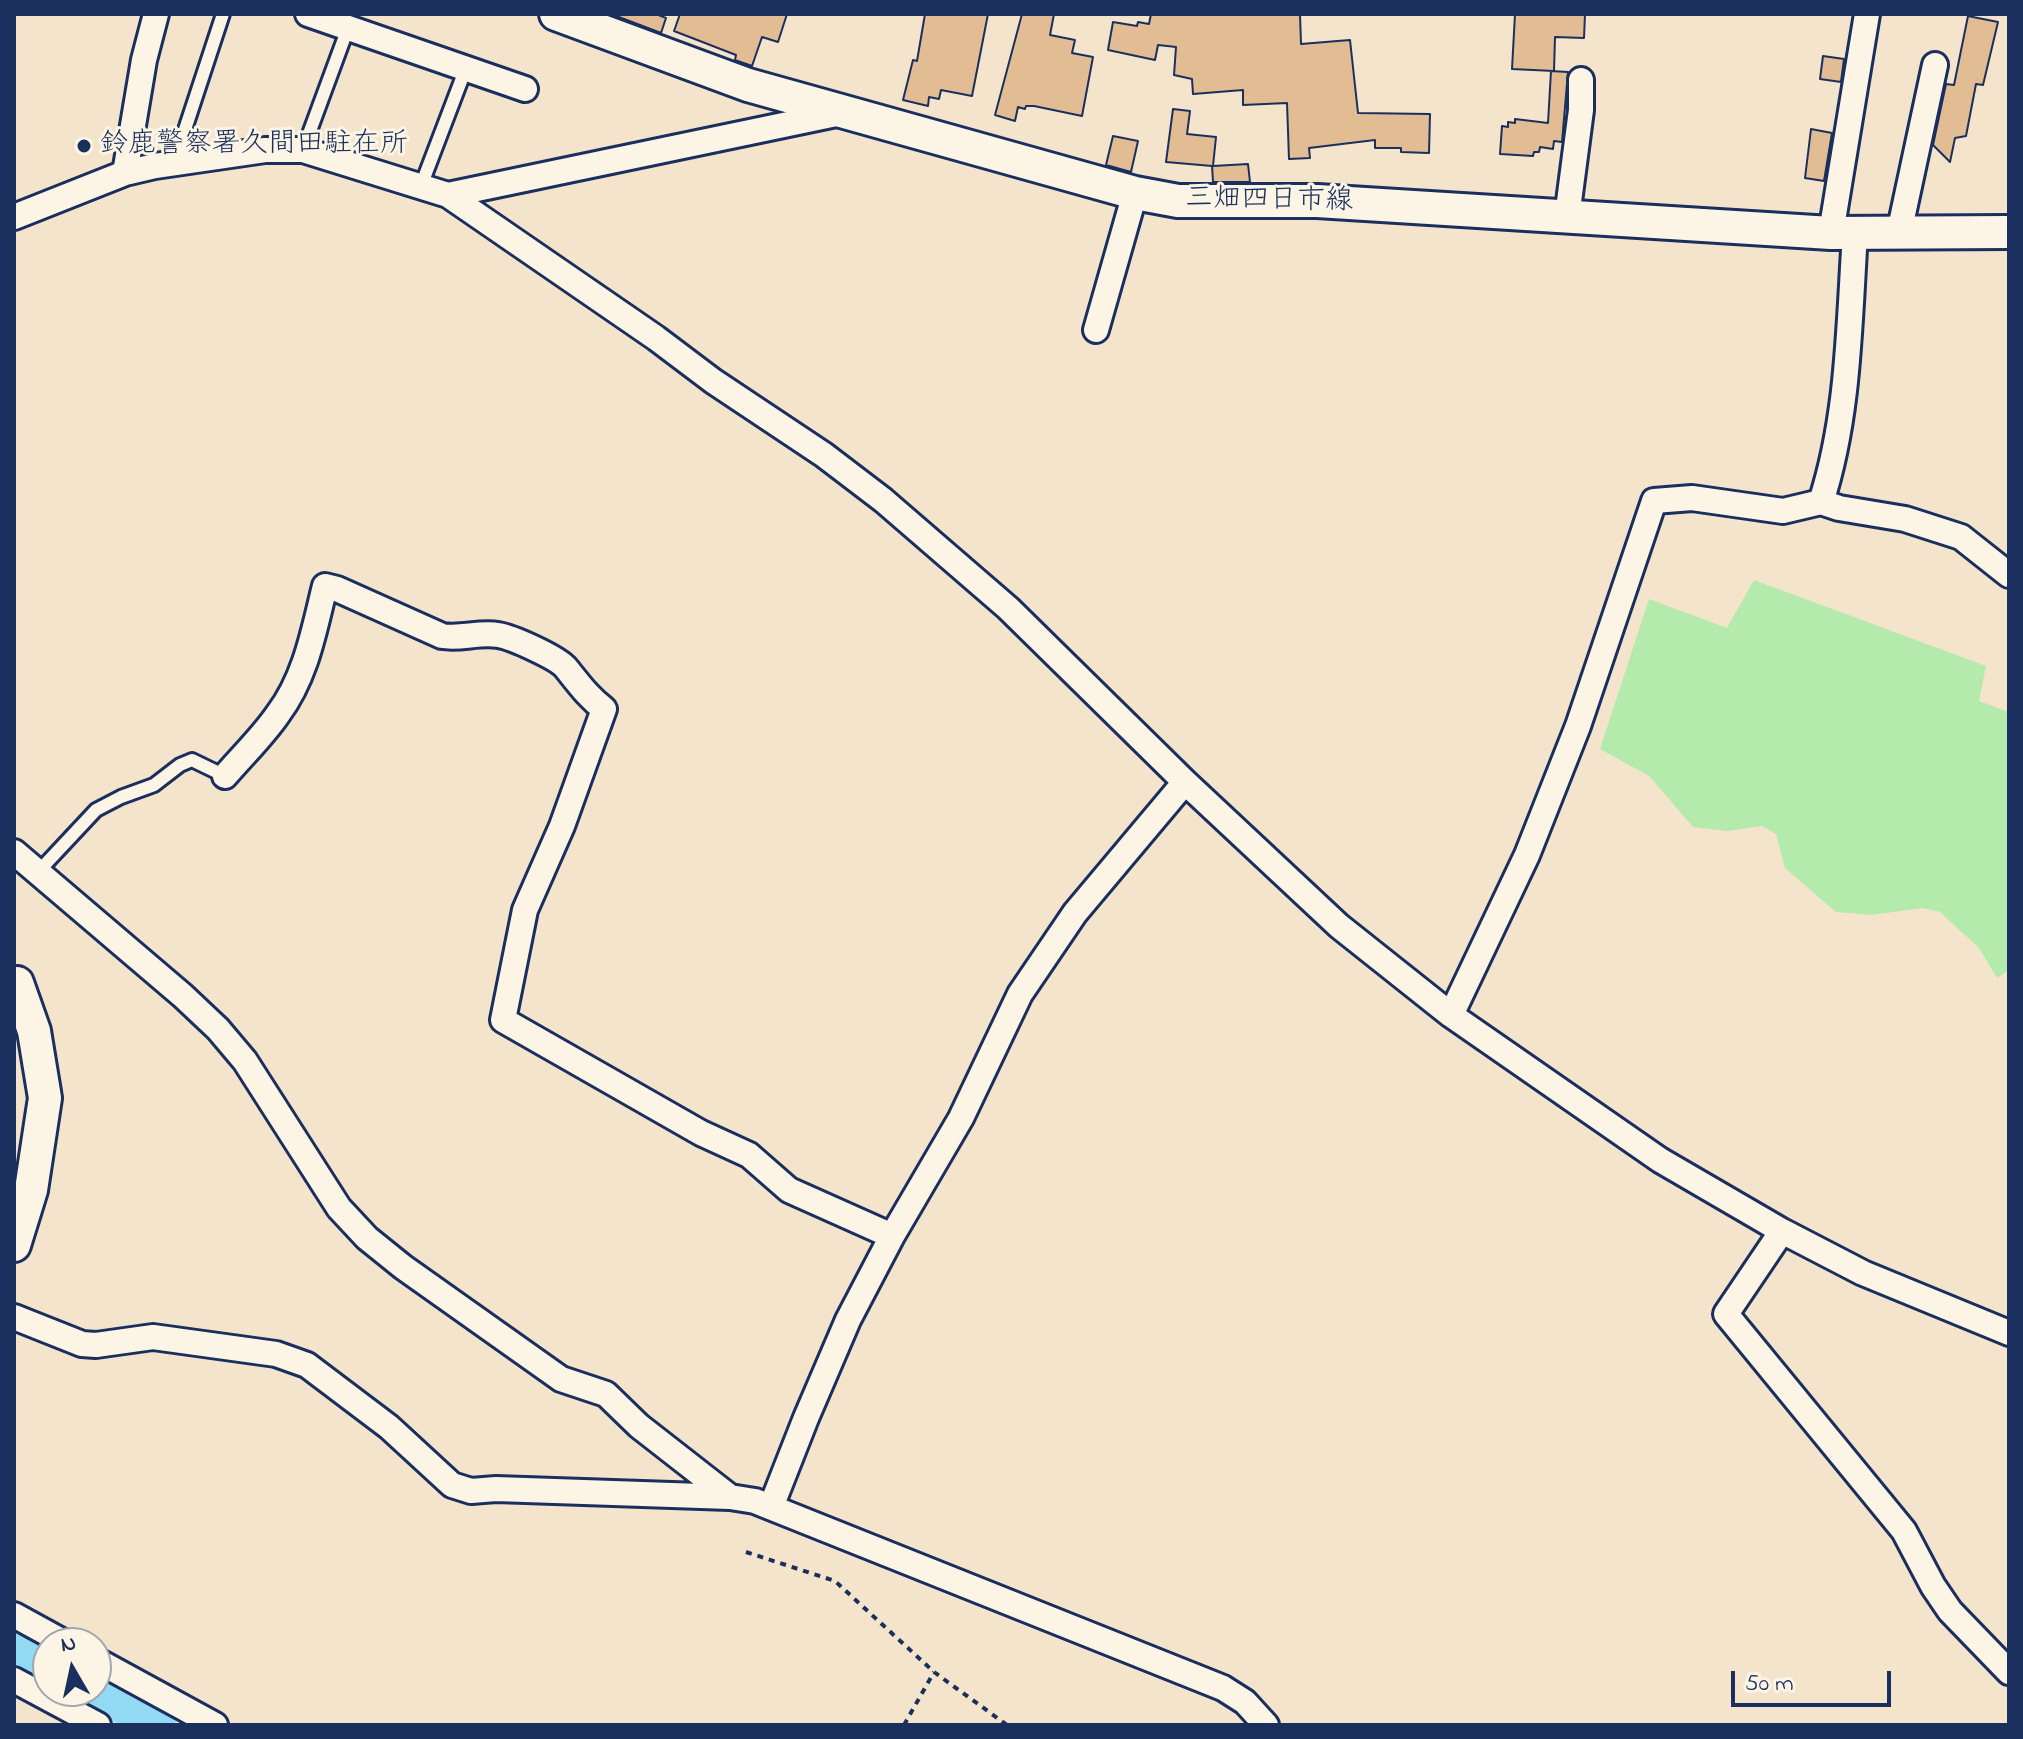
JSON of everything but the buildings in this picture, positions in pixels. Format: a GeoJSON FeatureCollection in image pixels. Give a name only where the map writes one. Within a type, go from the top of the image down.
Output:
{"type":"FeatureCollection","features":[{"type":"Feature","properties":{"kind":"main road","name":"三畑四日市線"},"geometry":{"type":"LineString","coordinates":[[556,14],[748,85],[1135,193],[1178,201],[1317,201],[1843,234],[2009,232]]}},
{"type":"Feature","properties":{"kind":"main road"},"geometry":{"type":"LineString","coordinates":[[14,1245],[31,1190],[45,1098],[34,1031],[15,982]]}},
{"type":"Feature","properties":{"kind":"main road"},"geometry":{"type":"LineString","coordinates":[[14,1051],[32,1111],[38,1153]]}},
{"type":"Feature","properties":{"kind":"street"},"geometry":{"type":"LineString","coordinates":[[125,173],[144,60],[156,14]]}},
{"type":"Feature","properties":{"kind":"street"},"geometry":{"type":"LineString","coordinates":[[308,14],[525,89]]}},
{"type":"Feature","properties":{"kind":"street"},"geometry":{"type":"LineString","coordinates":[[1821,502],[1830,474],[1843,399],[1843,234],[1867,14]]}},
{"type":"Feature","properties":{"kind":"street"},"geometry":{"type":"LineString","coordinates":[[1899,233],[1935,65]]}},
{"type":"Feature","properties":{"kind":"street"},"geometry":{"type":"LineString","coordinates":[[1567,217],[1581,110],[1581,80]]}},
{"type":"Feature","properties":{"kind":"street"},"geometry":{"type":"LineString","coordinates":[[448,195],[842,112]]}},
{"type":"Feature","properties":{"kind":"street"},"geometry":{"type":"LineString","coordinates":[[14,217],[125,173],[265,150],[303,150],[448,195],[883,500],[1008,608],[1185,782],[1339,926],[1451,1015],[1660,1160],[1782,1231],[1863,1273],[2009,1333]]}},
{"type":"Feature","properties":{"kind":"street"},"geometry":{"type":"LineString","coordinates":[[1096,330],[1135,193]]}},
{"type":"Feature","properties":{"kind":"street"},"geometry":{"type":"LineString","coordinates":[[1451,1015],[1533,841],[1578,726],[1654,501],[1692,498],[1783,511],[1821,502],[1905,519],[1961,537],[2009,575]]}},
{"type":"Feature","properties":{"kind":"street"},"geometry":{"type":"LineString","coordinates":[[225,776],[279,713],[302,670],[325,586],[442,636],[501,635],[564,665],[577,685],[604,709],[562,826],[525,910],[503,1020],[701,1133],[749,1155],[789,1190],[892,1236]]}},
{"type":"Feature","properties":{"kind":"street"},"geometry":{"type":"LineString","coordinates":[[771,1507],[848,1320],[892,1236],[949,1141],[1020,994],[1075,913],[1185,782]]}},
{"type":"Feature","properties":{"kind":"street"},"geometry":{"type":"LineString","coordinates":[[14,852],[218,1029],[245,1061],[339,1208],[367,1238],[561,1379],[606,1394],[639,1426],[730,1497]]}},
{"type":"Feature","properties":{"kind":"street"},"geometry":{"type":"LineString","coordinates":[[1782,1231],[1726,1314],[1904,1531],[1950,1611],[2009,1672]]}},
{"type":"Feature","properties":{"kind":"street"},"geometry":{"type":"LineString","coordinates":[[14,1317],[82,1344],[153,1337],[276,1354],[307,1365],[389,1427],[452,1485],[471,1491],[496,1489],[730,1497],[755,1501],[1223,1688],[1245,1702],[1266,1725]]}},
{"type":"Feature","properties":{"kind":"street"},"geometry":{"type":"LineString","coordinates":[[14,1615],[36,1627]]}},
{"type":"Feature","properties":{"kind":"street"},"geometry":{"type":"LineString","coordinates":[[112,1669],[215,1725]]}},
{"type":"Feature","properties":{"kind":"street"},"geometry":{"type":"LineString","coordinates":[[14,1680],[98,1725]]}},
{"type":"Feature","properties":{"kind":"lane"},"geometry":{"type":"LineString","coordinates":[[174,164],[223,14]]}},
{"type":"Feature","properties":{"kind":"lane"},"geometry":{"type":"LineString","coordinates":[[303,150],[348,28]]}},
{"type":"Feature","properties":{"kind":"lane"},"geometry":{"type":"LineString","coordinates":[[421,186],[466,68]]}},
{"type":"Feature","properties":{"kind":"lane"},"geometry":{"type":"LineString","coordinates":[[38,872],[96,810],[154,785],[180,765],[192,760],[225,776]]}},
{"type":"Feature","properties":{"kind":"path"},"geometry":{"type":"LineString","coordinates":[[746,1552],[835,1581],[934,1672],[1007,1725]]}},
{"type":"Feature","properties":{"kind":"path"},"geometry":{"type":"LineString","coordinates":[[904,1725],[934,1672]]}},
{"type":"Feature","properties":{"kind":"green space"},"geometry":{"type":"Polygon","coordinates":[[[1754,580],[1986,666],[1979,701],[2009,712],[2009,970],[1997,978],[1979,948],[1940,912],[1923,908],[1871,915],[1836,912],[1785,868],[1776,834],[1762,826],[1727,831],[1693,827],[1649,776],[1600,749],[1649,599],[1727,628],[1754,580]]]}},
{"type":"Feature","properties":{"kind":"waterway"},"geometry":{"type":"LineString","coordinates":[[14,1645],[32,1655]]}},
{"type":"Feature","properties":{"kind":"waterway"},"geometry":{"type":"LineString","coordinates":[[112,1698],[157,1725]]}},
{"type":"Feature","properties":{"kind":"place","name":"鈴鹿警察署久間田駐在所"},"geometry":{"type":"Point","coordinates":[84,146]}}]}
